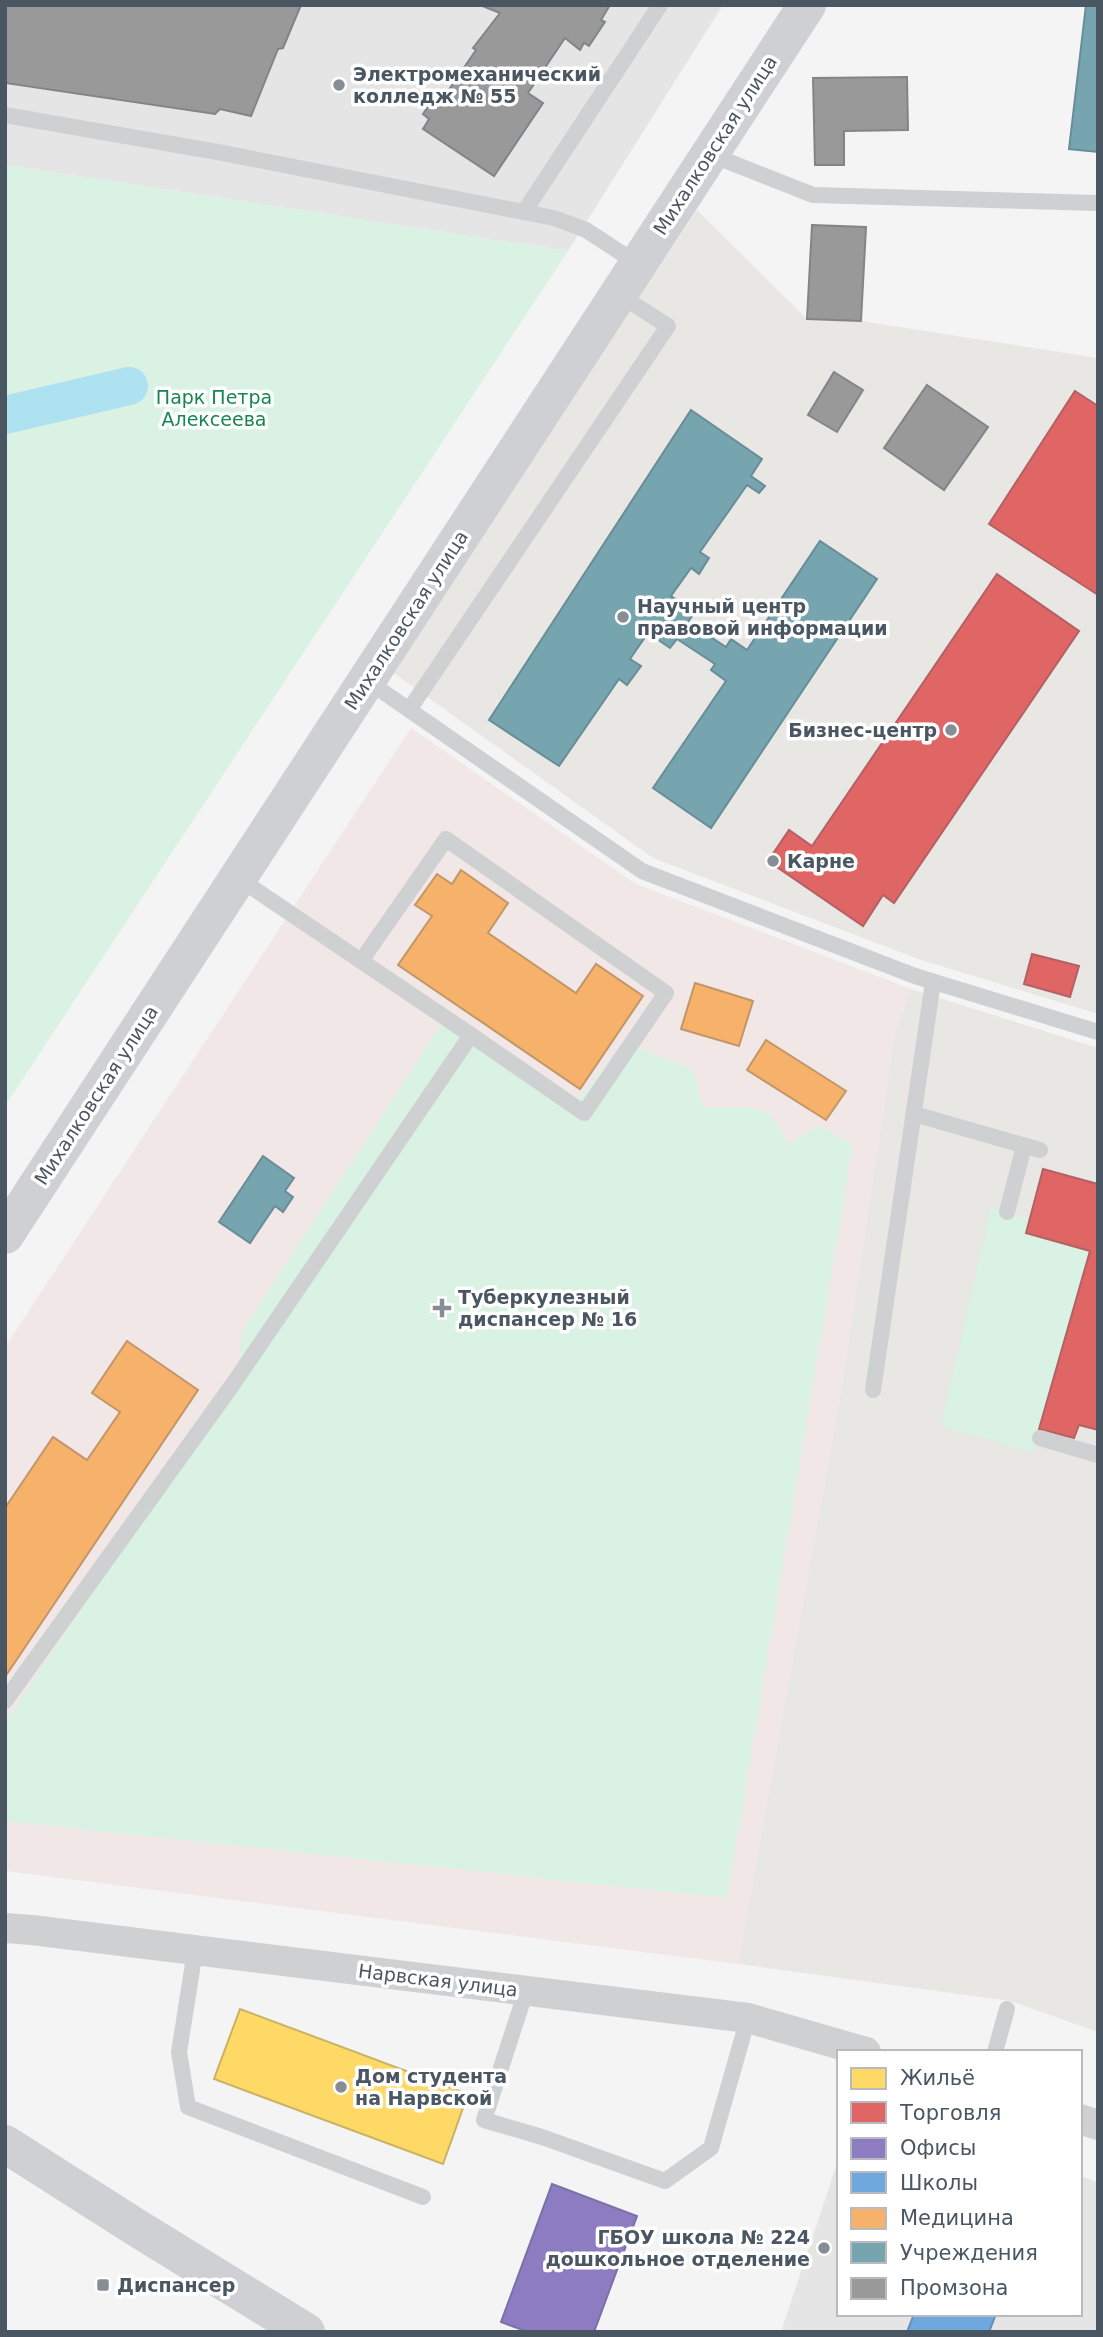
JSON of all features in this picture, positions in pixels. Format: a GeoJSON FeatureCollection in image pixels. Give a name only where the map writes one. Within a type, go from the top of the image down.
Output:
{"type":"FeatureCollection","features":[{"type":"Feature","properties":{"kind":"street","name":"Михалковская улица"},"geometry":{"type":"LineString","coordinates":[[5,1235],[807,5]]}},
{"type":"Feature","properties":{"kind":"street","name":"Нарвская улица"},"geometry":{"type":"LineString","coordinates":[[5,1928],[748,2018],[859,2050]]}},
{"type":"Feature","properties":{"kind":"street"},"geometry":{"type":"LineString","coordinates":[[5,2144],[306,2332]]}},
{"type":"Feature","properties":{"kind":"lane"},"geometry":{"type":"LineString","coordinates":[[524,212],[660,5]]}},
{"type":"Feature","properties":{"kind":"lane"},"geometry":{"type":"LineString","coordinates":[[5,115],[223,153],[554,218],[586,229],[668,326],[409,710]]}},
{"type":"Feature","properties":{"kind":"lane"},"geometry":{"type":"LineString","coordinates":[[709,154],[813,195],[1098,203]]}},
{"type":"Feature","properties":{"kind":"lane"},"geometry":{"type":"LineString","coordinates":[[366,680],[642,871],[933,982],[1098,1032]]}},
{"type":"Feature","properties":{"kind":"lane"},"geometry":{"type":"LineString","coordinates":[[238,878],[584,1113],[666,993],[446,839],[361,961]]}},
{"type":"Feature","properties":{"kind":"lane"},"geometry":{"type":"LineString","coordinates":[[957,989],[961,973]]}},
{"type":"Feature","properties":{"kind":"lane"},"geometry":{"type":"LineString","coordinates":[[873,1390],[933,982]]}},
{"type":"Feature","properties":{"kind":"lane"},"geometry":{"type":"LineString","coordinates":[[5,1701],[233,1384],[471,1035]]}},
{"type":"Feature","properties":{"kind":"lane"},"geometry":{"type":"LineString","coordinates":[[914,1114],[1040,1150]]}},
{"type":"Feature","properties":{"kind":"lane"},"geometry":{"type":"LineString","coordinates":[[1007,1212],[1024,1146]]}},
{"type":"Feature","properties":{"kind":"lane"},"geometry":{"type":"LineString","coordinates":[[1040,1438],[1098,1455]]}},
{"type":"Feature","properties":{"kind":"lane"},"geometry":{"type":"LineString","coordinates":[[195,1951],[179,2052],[188,2107],[423,2197]]}},
{"type":"Feature","properties":{"kind":"lane"},"geometry":{"type":"LineString","coordinates":[[526,1991],[484,2120],[542,2137],[665,2180],[711,2148],[748,2018]]}},
{"type":"Feature","properties":{"kind":"lane"},"geometry":{"type":"LineString","coordinates":[[996,2050],[1007,2009]]}},
{"type":"Feature","properties":{"kind":"shaded area","name":"Электромеханический колледж № 55"},"geometry":{"type":"Polygon","coordinates":[[[5,5],[723,5],[568,251],[5,165],[5,5]]]}},
{"type":"Feature","properties":{"kind":"shaded area"},"geometry":{"type":"Polygon","coordinates":[[[697,210],[807,319],[861,321],[1098,358],[1098,1014],[921,960],[653,858],[391,671],[697,210]]]}},
{"type":"Feature","properties":{"kind":"shaded area","name":"Туберкулезный диспансер № 16"},"geometry":{"type":"Polygon","coordinates":[[[411,728],[636,884],[911,989],[895,1033],[839,1404],[738,1964],[5,1871],[5,1347],[411,728]]]}},
{"type":"Feature","properties":{"kind":"shaded area"},"geometry":{"type":"Polygon","coordinates":[[[911,989],[1098,1048],[1098,2032],[1010,2001],[738,1964],[840,1398],[895,1033],[911,989]]]}},
{"type":"Feature","properties":{"kind":"shaded area","name":"ГБОУ школа № 224 дошкольное отделение"},"geometry":{"type":"Polygon","coordinates":[[[837,2163],[837,2316],[1082,2316],[1082,2177],[1098,2182],[1098,2332],[781,2332],[837,2163]]]}},
{"type":"Feature","properties":{"kind":"green space","name":"Парк Петра Алексеева"},"geometry":{"type":"Polygon","coordinates":[[[5,165],[568,251],[5,1106],[5,165]]]}},
{"type":"Feature","properties":{"kind":"green space","name":"Туберкулезный диспансер № 16"},"geometry":{"type":"Polygon","coordinates":[[[443,1022],[574,1105],[624,1042],[693,1070],[703,1107],[746,1107],[771,1114],[788,1144],[820,1126],[853,1145],[727,1898],[5,1821],[5,1722],[238,1379],[242,1331],[443,1022]]]}},
{"type":"Feature","properties":{"kind":"green space"},"geometry":{"type":"Polygon","coordinates":[[[991,1208],[1030,1219],[1026,1233],[1090,1251],[1033,1452],[941,1426],[991,1208]]]}},
{"type":"Feature","properties":{"kind":"building: Жильё","name":"Дом студента на Нарвской"},"geometry":{"type":"Polygon","coordinates":[[[240,2009],[468,2094],[443,2164],[214,2079],[240,2009]]]}},
{"type":"Feature","properties":{"kind":"building: Торговля"},"geometry":{"type":"Polygon","coordinates":[[[1075,391],[1098,406],[1098,595],[989,524],[1075,391]]]}},
{"type":"Feature","properties":{"kind":"building: Торговля","name":"Бизнес-центр"},"geometry":{"type":"Polygon","coordinates":[[[997,574],[1079,631],[894,903],[883,895],[863,926],[768,861],[789,830],[812,846],[997,574]]]}},
{"type":"Feature","properties":{"kind":"building: Торговля"},"geometry":{"type":"Polygon","coordinates":[[[1032,954],[1079,966],[1070,997],[1024,984],[1032,954]]]}},
{"type":"Feature","properties":{"kind":"building: Торговля"},"geometry":{"type":"Polygon","coordinates":[[[1043,1169],[1098,1184],[1098,1430],[1079,1425],[1074,1438],[1039,1429],[1090,1251],[1026,1233],[1043,1169]]]}},
{"type":"Feature","properties":{"kind":"building: Офисы"},"geometry":{"type":"Polygon","coordinates":[[[552,2184],[637,2216],[594,2332],[528,2332],[501,2322],[552,2184]]]}},
{"type":"Feature","properties":{"kind":"building: Школы"},"geometry":{"type":"Polygon","coordinates":[[[913,2316],[995,2316],[989,2332],[907,2332],[913,2316]]]}},
{"type":"Feature","properties":{"kind":"building: Медицина"},"geometry":{"type":"Polygon","coordinates":[[[461,870],[508,903],[488,933],[576,993],[596,964],[643,996],[580,1089],[398,965],[432,916],[415,905],[437,874],[452,884],[461,870]]]}},
{"type":"Feature","properties":{"kind":"building: Медицина"},"geometry":{"type":"Polygon","coordinates":[[[695,983],[753,1001],[739,1046],[681,1029],[695,983]]]}},
{"type":"Feature","properties":{"kind":"building: Медицина"},"geometry":{"type":"Polygon","coordinates":[[[766,1040],[846,1091],[826,1120],[747,1070],[766,1040]]]}},
{"type":"Feature","properties":{"kind":"building: Медицина"},"geometry":{"type":"Polygon","coordinates":[[[127,1341],[198,1390],[5,1677],[5,1508],[53,1437],[87,1460],[120,1412],[92,1393],[127,1341]]]}},
{"type":"Feature","properties":{"kind":"building: Учреждения"},"geometry":{"type":"Polygon","coordinates":[[[1086,5],[1098,5],[1098,152],[1069,149],[1086,5]]]}},
{"type":"Feature","properties":{"kind":"building: Учреждения","name":"Научный центр правовой информации"},"geometry":{"type":"Polygon","coordinates":[[[691,410],[762,459],[751,476],[765,486],[759,493],[747,485],[700,552],[709,558],[699,574],[691,568],[671,596],[695,612],[688,622],[726,647],[731,639],[747,650],[820,541],[877,579],[711,828],[653,788],[726,681],[711,670],[715,664],[677,639],[670,648],[648,633],[630,659],[641,666],[627,685],[619,679],[559,766],[489,720],[691,410]]]}},
{"type":"Feature","properties":{"kind":"building: Учреждения"},"geometry":{"type":"Polygon","coordinates":[[[263,1156],[294,1178],[285,1191],[293,1197],[283,1212],[275,1206],[250,1243],[219,1222],[263,1156]]]}},
{"type":"Feature","properties":{"kind":"building: Промзона"},"geometry":{"type":"Polygon","coordinates":[[[5,5],[301,5],[283,48],[278,49],[251,116],[220,109],[215,114],[5,83],[5,5]]]}},
{"type":"Feature","properties":{"kind":"building: Промзона"},"geometry":{"type":"Polygon","coordinates":[[[480,5],[610,5],[601,20],[605,22],[589,46],[584,43],[580,50],[565,38],[528,93],[543,103],[494,176],[423,129],[429,119],[423,114],[431,102],[437,107],[476,50],[473,48],[500,13],[480,5]]]}},
{"type":"Feature","properties":{"kind":"building: Промзона"},"geometry":{"type":"Polygon","coordinates":[[[907,77],[908,130],[844,131],[844,165],[815,165],[813,78],[907,77]]]}},
{"type":"Feature","properties":{"kind":"building: Промзона"},"geometry":{"type":"Polygon","coordinates":[[[812,225],[866,227],[861,321],[807,319],[812,225]]]}},
{"type":"Feature","properties":{"kind":"building: Промзона"},"geometry":{"type":"Polygon","coordinates":[[[834,372],[863,390],[837,432],[808,415],[834,372]]]}},
{"type":"Feature","properties":{"kind":"building: Промзона"},"geometry":{"type":"Polygon","coordinates":[[[927,385],[988,427],[944,490],[884,448],[927,385]]]}},
{"type":"Feature","properties":{"kind":"waterway"},"geometry":{"type":"LineString","coordinates":[[5,415],[129,386]]}},
{"type":"Feature","properties":{"kind":"place","name":"Электромеханический колледж № 55"},"geometry":{"type":"Point","coordinates":[339,85]}},
{"type":"Feature","properties":{"kind":"place","name":"Научный центр правовой информации"},"geometry":{"type":"Point","coordinates":[623,617]}},
{"type":"Feature","properties":{"kind":"place","name":"Бизнес-центр"},"geometry":{"type":"Point","coordinates":[951,730]}},
{"type":"Feature","properties":{"kind":"place","name":"Карне"},"geometry":{"type":"Point","coordinates":[773,861]}},
{"type":"Feature","properties":{"kind":"place","name":"Туберкулезный диспансер № 16"},"geometry":{"type":"Point","coordinates":[442,1308]}},
{"type":"Feature","properties":{"kind":"place","name":"Дом студента на Нарвской"},"geometry":{"type":"Point","coordinates":[341,2087]}},
{"type":"Feature","properties":{"kind":"place","name":"ГБОУ школа № 224 дошкольное отделение"},"geometry":{"type":"Point","coordinates":[824,2248]}},
{"type":"Feature","properties":{"kind":"place","name":"Диспансер"},"geometry":{"type":"Point","coordinates":[103,2285]}}]}
